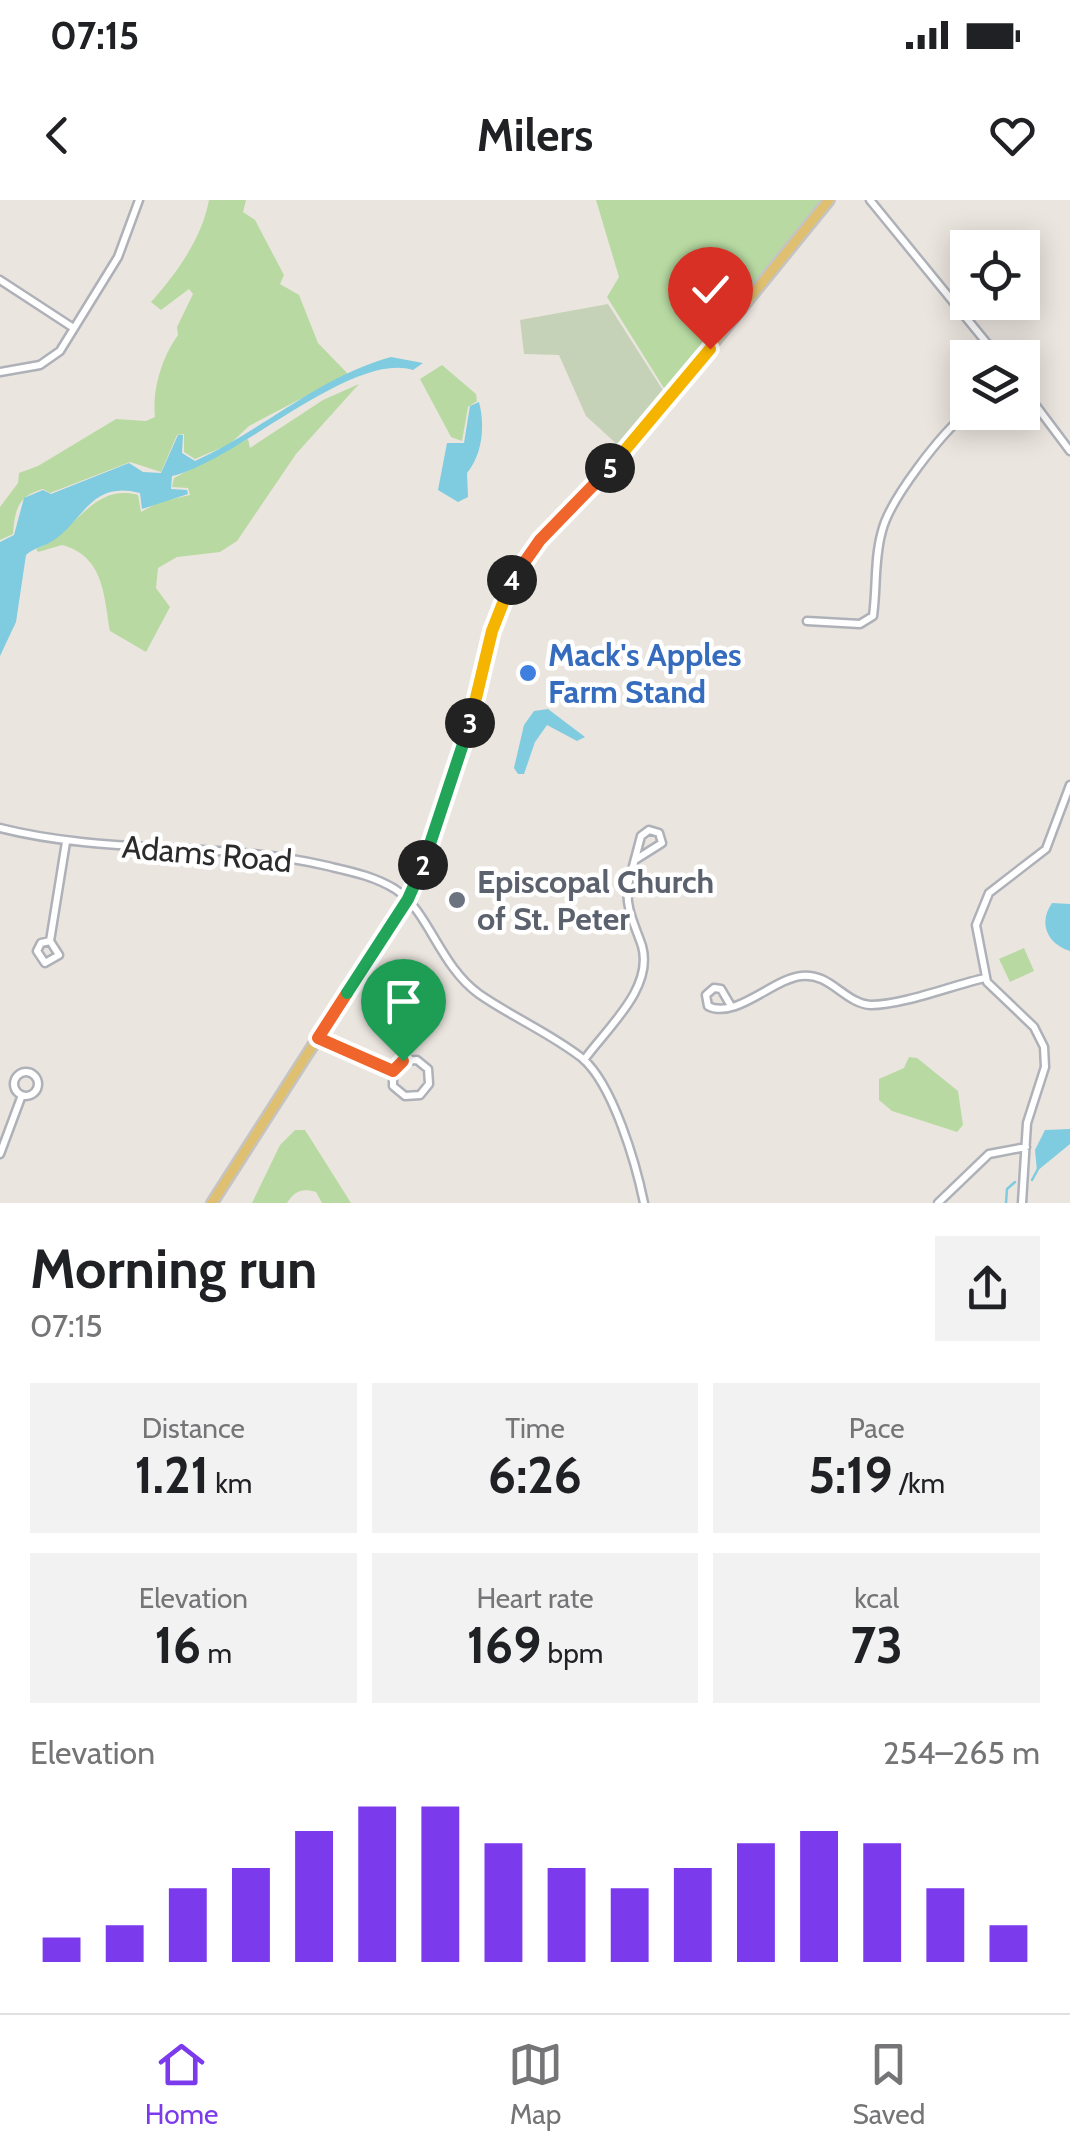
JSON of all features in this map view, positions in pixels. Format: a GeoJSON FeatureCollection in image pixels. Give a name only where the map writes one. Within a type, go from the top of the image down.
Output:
{"type":"FeatureCollection","features":[{"type":"Feature","properties":{"kind":"main road"},"geometry":{"type":"LineString","coordinates":[[212,1203],[408,899],[450,791],[492,631],[514,576],[540,540],[630,446],[829,200]]}},
{"type":"Feature","properties":{"kind":"street"},"geometry":{"type":"LineString","coordinates":[[0,372],[45,362],[60,351],[118,257],[139,200]]}},
{"type":"Feature","properties":{"kind":"street"},"geometry":{"type":"LineString","coordinates":[[870,200],[984,340]]}},
{"type":"Feature","properties":{"kind":"street"},"geometry":{"type":"LineString","coordinates":[[0,280],[72,326]]}},
{"type":"Feature","properties":{"kind":"street"},"geometry":{"type":"LineString","coordinates":[[1040,411],[1070,451]]}},
{"type":"Feature","properties":{"kind":"street"},"geometry":{"type":"LineString","coordinates":[[807,621],[860,624],[873,616],[874,573],[884,523],[938,438],[950,428]]}},
{"type":"Feature","properties":{"kind":"street"},"geometry":{"type":"LineString","coordinates":[[1022,1203],[1030,1109],[1045,1067],[1044,1047],[1034,1027],[985,978],[976,934],[982,904],[1002,881],[1041,855],[1070,785]]}},
{"type":"Feature","properties":{"kind":"street","name":"Adams Road"},"geometry":{"type":"LineString","coordinates":[[0,828],[66,842],[264,853],[370,876],[408,899]]}},
{"type":"Feature","properties":{"kind":"street"},"geometry":{"type":"LineString","coordinates":[[584,1060],[643,977],[644,954],[626,898],[635,860],[643,833],[659,832],[661,846],[635,860]]}},
{"type":"Feature","properties":{"kind":"street"},"geometry":{"type":"LineString","coordinates":[[50,941],[66,842]]}},
{"type":"Feature","properties":{"kind":"street"},"geometry":{"type":"LineString","coordinates":[[408,899],[465,983],[584,1060],[606,1094],[631,1153],[644,1203]]}},
{"type":"Feature","properties":{"kind":"street"},"geometry":{"type":"LineString","coordinates":[[732,1006],[800,976],[818,977],[872,1005],[985,978]]}},
{"type":"Feature","properties":{"kind":"street"},"geometry":{"type":"LineString","coordinates":[[318,1038],[393,1071]]}},
{"type":"Feature","properties":{"kind":"street"},"geometry":{"type":"LineString","coordinates":[[417,1060],[428,1070],[429,1084],[420,1095],[405,1096],[394,1086],[393,1071],[403,1061],[417,1060]]}},
{"type":"Feature","properties":{"kind":"street"},"geometry":{"type":"LineString","coordinates":[[0,1153],[22,1096]]}},
{"type":"Feature","properties":{"kind":"street"},"geometry":{"type":"LineString","coordinates":[[938,1203],[990,1154],[1026,1147]]}},
{"type":"Feature","properties":{"kind":"green space"},"geometry":{"type":"Polygon","coordinates":[[[209,200],[246,200],[243,212],[255,220],[284,275],[280,284],[299,295],[318,343],[348,374],[249,426],[230,444],[195,459],[184,452],[184,434],[177,435],[161,472],[130,462],[50,493],[43,489],[28,495],[19,505],[13,534],[0,540],[0,507],[18,483],[19,473],[38,466],[116,419],[146,421],[155,417],[159,374],[193,294],[189,289],[161,310],[151,302],[187,254],[201,228],[209,200]]]}},
{"type":"Feature","properties":{"kind":"green space"},"geometry":{"type":"Polygon","coordinates":[[[596,200],[823,200],[667,393],[607,297],[619,277],[596,200]]]}},
{"type":"Feature","properties":{"kind":"green space"},"geometry":{"type":"Polygon","coordinates":[[[608,304],[666,395],[620,447],[586,416],[559,355],[524,354],[520,320],[608,304]]]}},
{"type":"Feature","properties":{"kind":"green space"},"geometry":{"type":"Polygon","coordinates":[[[442,365],[476,394],[477,401],[468,407],[462,441],[451,437],[420,379],[442,365]]]}},
{"type":"Feature","properties":{"kind":"green space"},"geometry":{"type":"Polygon","coordinates":[[[359,384],[296,454],[237,541],[220,552],[177,557],[158,568],[156,588],[170,607],[146,652],[110,631],[100,579],[86,558],[62,545],[38,552],[36,549],[108,496],[138,495],[141,512],[159,502],[190,495],[188,488],[172,487],[174,478],[248,439],[250,448],[323,400],[359,384]]]}},
{"type":"Feature","properties":{"kind":"green space"},"geometry":{"type":"Polygon","coordinates":[[[1024,948],[1034,971],[1010,982],[999,959],[1024,948]]]}},
{"type":"Feature","properties":{"kind":"green space"},"geometry":{"type":"Polygon","coordinates":[[[909,1057],[917,1058],[958,1091],[963,1125],[957,1132],[892,1111],[879,1100],[879,1079],[904,1068],[909,1057]]]}},
{"type":"Feature","properties":{"kind":"green space"},"geometry":{"type":"Polygon","coordinates":[[[295,1130],[305,1130],[351,1203],[322,1203],[316,1192],[307,1190],[296,1193],[287,1203],[252,1203],[280,1145],[295,1130]]]}},
{"type":"Feature","properties":{"kind":"water"},"geometry":{"type":"Polygon","coordinates":[[[391,357],[423,363],[413,370],[388,368],[359,376],[229,450],[172,476],[171,489],[187,490],[188,494],[142,509],[140,493],[123,490],[99,497],[54,540],[26,555],[16,622],[0,656],[0,542],[14,535],[24,498],[43,490],[51,494],[129,463],[143,472],[161,473],[178,435],[183,435],[182,453],[195,461],[339,377],[391,357]]]}},
{"type":"Feature","properties":{"kind":"water"},"geometry":{"type":"Polygon","coordinates":[[[479,402],[479,448],[467,473],[468,497],[458,502],[438,490],[447,443],[464,443],[470,406],[479,402]]]}},
{"type":"Feature","properties":{"kind":"water"},"geometry":{"type":"Polygon","coordinates":[[[548,709],[585,737],[577,741],[547,725],[535,742],[524,774],[518,774],[514,768],[524,725],[534,711],[548,709]]]}},
{"type":"Feature","properties":{"kind":"water"},"geometry":{"type":"Polygon","coordinates":[[[1052,903],[1070,904],[1070,951],[1047,932],[1046,918],[1052,903]]]}},
{"type":"Feature","properties":{"kind":"water"},"geometry":{"type":"Polygon","coordinates":[[[1070,1129],[1070,1144],[1037,1171],[1035,1150],[1045,1130],[1070,1129]]]}},
{"type":"Feature","properties":{"kind":"waterway"},"geometry":{"type":"LineString","coordinates":[[1032,1180],[1038,1169]]}},
{"type":"Feature","properties":{"kind":"waterway"},"geometry":{"type":"LineString","coordinates":[[1006,1203],[1007,1189],[1015,1182]]}},
{"type":"Feature","properties":{"kind":"place","name":"Mack's Apples Farm Stand"},"geometry":{"type":"Point","coordinates":[528,673]}},
{"type":"Feature","properties":{"kind":"place","name":"Episcopal Church of St. Peter"},"geometry":{"type":"Point","coordinates":[457,900]}},
{"type":"Feature","properties":{"kind":"route"},"geometry":{"type":"LineString","coordinates":[[403,1061],[393,1071],[318,1038],[418,878],[457,769],[506,590],[540,540],[605,474],[710,349]]}}]}
